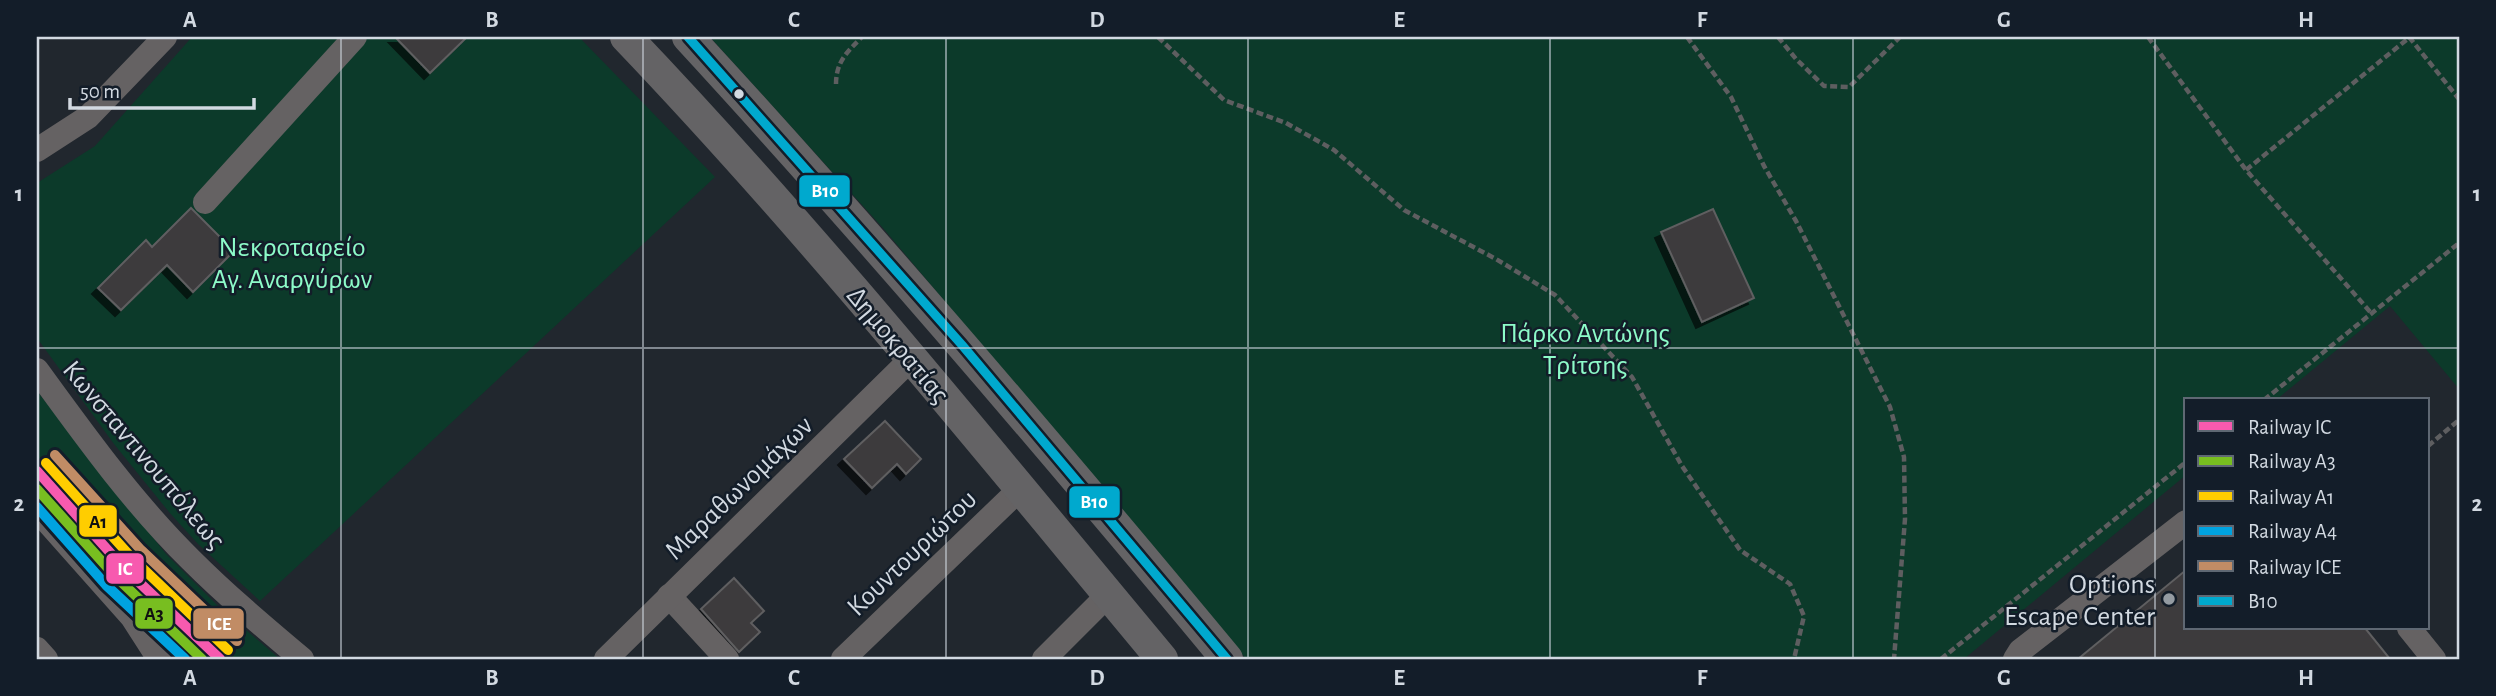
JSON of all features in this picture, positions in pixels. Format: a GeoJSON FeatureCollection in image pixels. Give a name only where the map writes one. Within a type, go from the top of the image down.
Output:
{"type":"FeatureCollection","features":[{"type":"Feature","properties":{"kind":"main road","name":"Δημοκρατίας"},"geometry":{"type":"LineString","coordinates":[[626,37],[777,201],[912,358],[1162,659]]}},
{"type":"Feature","properties":{"kind":"main road","name":"Δημοκρατίας"},"geometry":{"type":"LineString","coordinates":[[688,37],[1053,449],[1227,659]]}},
{"type":"Feature","properties":{"kind":"street"},"geometry":{"type":"LineString","coordinates":[[37,150],[88,117],[165,37]]}},
{"type":"Feature","properties":{"kind":"street"},"geometry":{"type":"LineString","coordinates":[[205,202],[355,37]]}},
{"type":"Feature","properties":{"kind":"street","name":"Μαραθωνομάχων"},"geometry":{"type":"LineString","coordinates":[[606,659],[912,358]]}},
{"type":"Feature","properties":{"kind":"street","name":"Κωνσταντινουπόλεως"},"geometry":{"type":"LineString","coordinates":[[37,370],[148,514],[221,589],[302,659]]}},
{"type":"Feature","properties":{"kind":"street","name":"Κουντουριώτου"},"geometry":{"type":"LineString","coordinates":[[843,659],[1021,488]]}},
{"type":"Feature","properties":{"kind":"street"},"geometry":{"type":"LineString","coordinates":[[37,510],[132,617],[146,636],[149,656]]}},
{"type":"Feature","properties":{"kind":"street"},"geometry":{"type":"LineString","coordinates":[[2015,659],[2020,651],[2184,524]]}},
{"type":"Feature","properties":{"kind":"street"},"geometry":{"type":"LineString","coordinates":[[1044,659],[1108,595]]}},
{"type":"Feature","properties":{"kind":"street"},"geometry":{"type":"LineString","coordinates":[[669,596],[727,659]]}},
{"type":"Feature","properties":{"kind":"street"},"geometry":{"type":"LineString","coordinates":[[2411,630],[2434,659]]}},
{"type":"Feature","properties":{"kind":"street"},"geometry":{"type":"LineString","coordinates":[[37,649],[46,659]]}},
{"type":"Feature","properties":{"kind":"path"},"geometry":{"type":"LineString","coordinates":[[836,84],[839,62],[862,37]]}},
{"type":"Feature","properties":{"kind":"path"},"geometry":{"type":"LineString","coordinates":[[1158,37],[1224,100],[1286,123],[1334,150],[1404,209],[1555,295],[1632,377],[1682,466],[1740,550],[1790,584],[1804,616],[1794,659]]}},
{"type":"Feature","properties":{"kind":"path"},"geometry":{"type":"LineString","coordinates":[[1687,37],[1731,97],[1764,166],[1796,221],[1890,407],[1904,457],[1905,519],[1894,659]]}},
{"type":"Feature","properties":{"kind":"path"},"geometry":{"type":"LineString","coordinates":[[1778,37],[1824,86],[1849,88],[1900,37]]}},
{"type":"Feature","properties":{"kind":"path"},"geometry":{"type":"LineString","coordinates":[[2148,37],[2246,170],[2372,314]]}},
{"type":"Feature","properties":{"kind":"path"},"geometry":{"type":"LineString","coordinates":[[2246,170],[2410,37],[2459,99]]}},
{"type":"Feature","properties":{"kind":"path"},"geometry":{"type":"LineString","coordinates":[[2267,398],[2459,243]]}},
{"type":"Feature","properties":{"kind":"path"},"geometry":{"type":"LineString","coordinates":[[2430,444],[2459,419]]}},
{"type":"Feature","properties":{"kind":"path"},"geometry":{"type":"LineString","coordinates":[[1941,659],[2184,465]]}},
{"type":"Feature","properties":{"kind":"green space","name":"Νεκροταφείο Αγ. Αναργύρων"},"geometry":{"type":"Polygon","coordinates":[[[192,37],[579,37],[715,177],[260,601],[198,544],[169,512],[114,444],[37,338],[37,183],[95,146],[192,37]]]}},
{"type":"Feature","properties":{"kind":"green space","name":"Πάρκο Αντώνης Τρίτσης"},"geometry":{"type":"Polygon","coordinates":[[[710,37],[2459,37],[2459,389],[2390,306],[2278,398],[2184,398],[2184,477],[1964,659],[1246,659],[883,228],[710,37]]]}},
{"type":"Feature","properties":{"kind":"green space"},"geometry":{"type":"Polygon","coordinates":[[[37,391],[166,554],[218,606],[280,659],[222,659],[149,589],[103,539],[37,463],[37,391]]]}},
{"type":"Feature","properties":{"kind":"building"},"geometry":{"type":"Polygon","coordinates":[[[395,37],[467,37],[430,73],[395,37]]]}},
{"type":"Feature","properties":{"kind":"building"},"geometry":{"type":"Polygon","coordinates":[[[191,208],[234,251],[193,292],[167,265],[121,310],[98,288],[146,240],[152,247],[191,208]]]}},
{"type":"Feature","properties":{"kind":"building"},"geometry":{"type":"Polygon","coordinates":[[[1713,209],[1754,298],[1702,322],[1661,232],[1713,209]]]}},
{"type":"Feature","properties":{"kind":"building"},"geometry":{"type":"Polygon","coordinates":[[[885,421],[921,459],[906,474],[897,464],[872,488],[844,459],[885,421]]]}},
{"type":"Feature","properties":{"kind":"building","name":"Options Escape Center"},"geometry":{"type":"Polygon","coordinates":[[[2184,572],[2184,630],[2367,630],[2390,659],[2078,659],[2184,572]]]}},
{"type":"Feature","properties":{"kind":"building"},"geometry":{"type":"Polygon","coordinates":[[[734,578],[764,611],[751,623],[760,632],[739,652],[701,609],[734,578]]]}},
{"type":"Feature","properties":{"kind":"rail line","name":"ICE"},"geometry":{"type":"LineString","coordinates":[[55,455],[141,550],[237,641]]}},
{"type":"Feature","properties":{"kind":"rail line","name":"A1"},"geometry":{"type":"LineString","coordinates":[[46,463],[132,558],[228,650]]}},
{"type":"Feature","properties":{"kind":"rail line","name":"IC"},"geometry":{"type":"LineString","coordinates":[[37,471],[123,567],[220,659]]}},
{"type":"Feature","properties":{"kind":"rail line","name":"A3"},"geometry":{"type":"LineString","coordinates":[[37,489],[115,576],[202,659]]}},
{"type":"Feature","properties":{"kind":"rail line","name":"A4"},"geometry":{"type":"LineString","coordinates":[[37,507],[106,585],[185,659]]}},
{"type":"Feature","properties":{"kind":"transit line","name":"Β10"},"geometry":{"type":"LineString","coordinates":[[688,37],[962,345],[1227,659]]}},
{"type":"Feature","properties":{"kind":"place","name":"Options Escape Center"},"geometry":{"type":"Point","coordinates":[2169,599]}}]}
